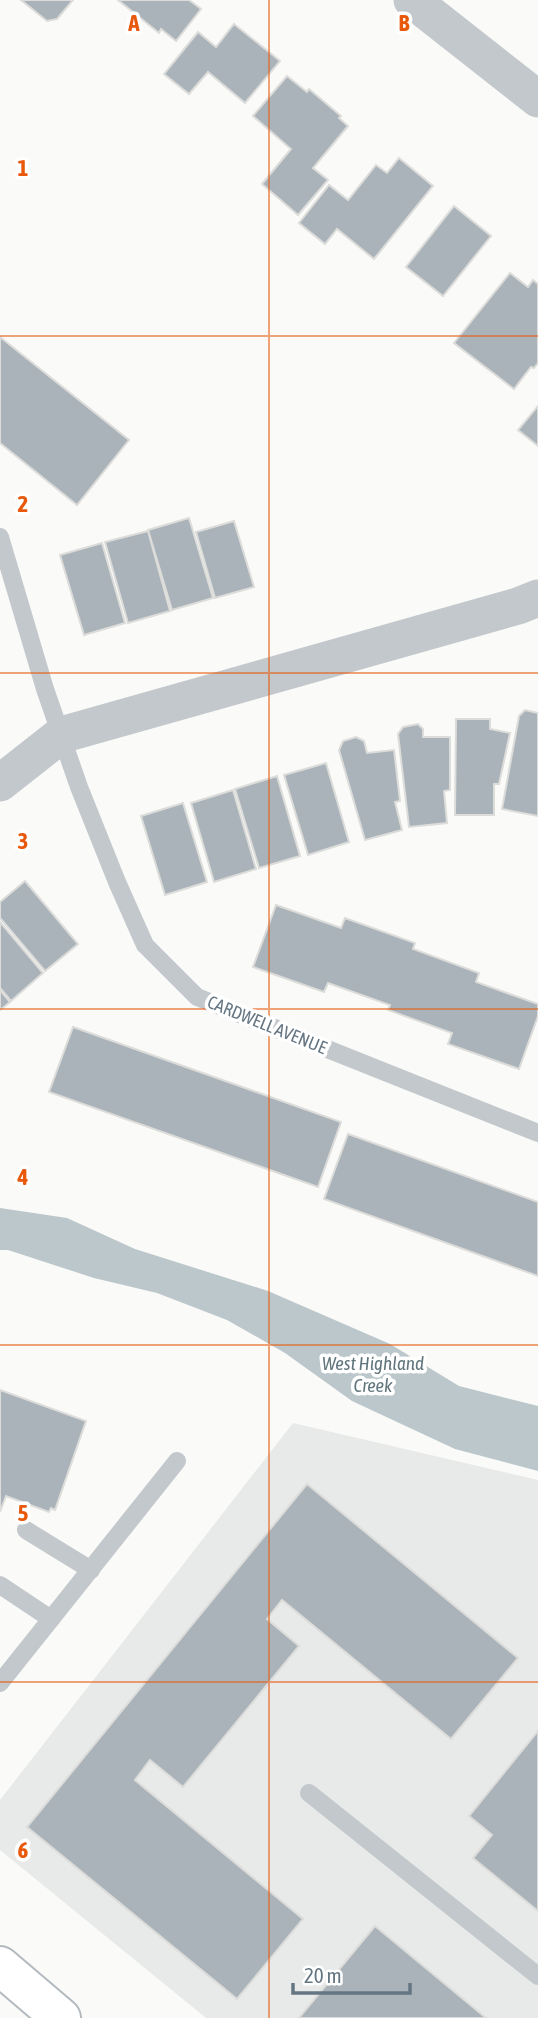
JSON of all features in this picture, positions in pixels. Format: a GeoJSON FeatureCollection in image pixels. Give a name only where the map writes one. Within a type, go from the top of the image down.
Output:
{"type":"FeatureCollection","features":[{"type":"Feature","properties":{"kind":"main road"},"geometry":{"type":"LineString","coordinates":[[0,1966],[61,2018]]}},
{"type":"Feature","properties":{"kind":"street"},"geometry":{"type":"LineString","coordinates":[[412,0],[538,99]]}},
{"type":"Feature","properties":{"kind":"street"},"geometry":{"type":"LineString","coordinates":[[0,783],[61,735],[504,610],[538,598]]}},
{"type":"Feature","properties":{"kind":"lane","name":"CARDWELL AVENUE"},"geometry":{"type":"LineString","coordinates":[[0,537],[45,689],[79,787],[145,945],[197,997],[538,1133]]}},
{"type":"Feature","properties":{"kind":"lane"},"geometry":{"type":"LineString","coordinates":[[0,1683],[177,1461]]}},
{"type":"Feature","properties":{"kind":"lane"},"geometry":{"type":"LineString","coordinates":[[26,1530],[91,1570]]}},
{"type":"Feature","properties":{"kind":"lane"},"geometry":{"type":"LineString","coordinates":[[0,1585],[51,1619]]}},
{"type":"Feature","properties":{"kind":"lane"},"geometry":{"type":"LineString","coordinates":[[309,1793],[538,1976]]}},
{"type":"Feature","properties":{"kind":"shaded area"},"geometry":{"type":"Polygon","coordinates":[[[293,1423],[538,1480],[538,2018],[206,2018],[0,1850],[0,1800],[293,1423]]]}},
{"type":"Feature","properties":{"kind":"water","name":"West Highland Creek"},"geometry":{"type":"Polygon","coordinates":[[[0,1208],[67,1218],[135,1249],[268,1291],[390,1344],[459,1386],[538,1406],[538,1471],[455,1449],[352,1401],[285,1353],[227,1320],[157,1293],[94,1278],[8,1250],[0,1250],[0,1208]]]}},
{"type":"Feature","properties":{"kind":"building"},"geometry":{"type":"Polygon","coordinates":[[[21,0],[73,0],[57,19],[47,21],[21,0]]]}},
{"type":"Feature","properties":{"kind":"building"},"geometry":{"type":"Polygon","coordinates":[[[118,0],[189,0],[201,9],[176,41],[161,29],[159,33],[118,0]]]}},
{"type":"Feature","properties":{"kind":"building"},"geometry":{"type":"Polygon","coordinates":[[[234,24],[280,61],[245,103],[208,72],[189,94],[164,74],[198,32],[216,47],[234,24]]]}},
{"type":"Feature","properties":{"kind":"building"},"geometry":{"type":"Polygon","coordinates":[[[287,76],[307,92],[309,89],[341,116],[339,118],[348,126],[313,168],[328,180],[298,215],[262,184],[291,149],[253,116],[287,76]]]}},
{"type":"Feature","properties":{"kind":"building"},"geometry":{"type":"Polygon","coordinates":[[[399,158],[433,186],[374,259],[337,229],[325,244],[299,223],[329,185],[348,200],[376,165],[387,173],[399,158]]]}},
{"type":"Feature","properties":{"kind":"building"},"geometry":{"type":"Polygon","coordinates":[[[454,206],[491,236],[443,296],[406,267],[454,206]]]}},
{"type":"Feature","properties":{"kind":"building"},"geometry":{"type":"Polygon","coordinates":[[[510,273],[528,287],[533,280],[538,284],[538,363],[534,368],[531,367],[514,389],[454,343],[510,273]]]}},
{"type":"Feature","properties":{"kind":"building"},"geometry":{"type":"Polygon","coordinates":[[[0,337],[129,440],[77,505],[0,443],[0,337]]]}},
{"type":"Feature","properties":{"kind":"building"},"geometry":{"type":"Polygon","coordinates":[[[538,406],[538,446],[518,430],[538,406]]]}},
{"type":"Feature","properties":{"kind":"building"},"geometry":{"type":"Polygon","coordinates":[[[189,518],[213,598],[172,610],[148,530],[189,518]]]}},
{"type":"Feature","properties":{"kind":"building"},"geometry":{"type":"Polygon","coordinates":[[[234,521],[254,587],[215,598],[196,532],[234,521]]]}},
{"type":"Feature","properties":{"kind":"building"},"geometry":{"type":"Polygon","coordinates":[[[148,531],[170,611],[128,623],[105,542],[148,531]]]}},
{"type":"Feature","properties":{"kind":"building"},"geometry":{"type":"Polygon","coordinates":[[[102,543],[125,623],[84,635],[60,555],[102,543]]]}},
{"type":"Feature","properties":{"kind":"building"},"geometry":{"type":"Polygon","coordinates":[[[525,710],[538,713],[538,816],[502,809],[519,716],[525,710]]]}},
{"type":"Feature","properties":{"kind":"building"},"geometry":{"type":"Polygon","coordinates":[[[456,719],[490,719],[490,729],[510,733],[499,784],[494,784],[494,815],[455,815],[456,719]]]}},
{"type":"Feature","properties":{"kind":"building"},"geometry":{"type":"Polygon","coordinates":[[[418,724],[423,729],[423,737],[450,737],[450,790],[444,791],[447,823],[409,827],[398,734],[403,727],[418,724]]]}},
{"type":"Feature","properties":{"kind":"building"},"geometry":{"type":"Polygon","coordinates":[[[356,737],[364,741],[367,753],[394,750],[400,801],[395,802],[402,830],[365,840],[339,750],[343,741],[356,737]]]}},
{"type":"Feature","properties":{"kind":"building"},"geometry":{"type":"Polygon","coordinates":[[[326,763],[349,842],[308,855],[284,775],[326,763]]]}},
{"type":"Feature","properties":{"kind":"building"},"geometry":{"type":"Polygon","coordinates":[[[277,776],[300,856],[259,868],[235,789],[277,776]]]}},
{"type":"Feature","properties":{"kind":"building"},"geometry":{"type":"Polygon","coordinates":[[[233,790],[256,869],[214,882],[191,803],[233,790]]]}},
{"type":"Feature","properties":{"kind":"building"},"geometry":{"type":"Polygon","coordinates":[[[183,803],[207,882],[165,895],[141,816],[183,803]]]}},
{"type":"Feature","properties":{"kind":"building"},"geometry":{"type":"Polygon","coordinates":[[[25,881],[78,944],[45,971],[0,918],[0,902],[25,881]]]}},
{"type":"Feature","properties":{"kind":"building"},"geometry":{"type":"Polygon","coordinates":[[[276,905],[341,928],[345,918],[415,943],[413,949],[479,973],[476,982],[538,1004],[538,1016],[519,1069],[448,1044],[452,1033],[388,1010],[390,1005],[328,983],[324,992],[253,967],[276,905]]]}},
{"type":"Feature","properties":{"kind":"building"},"geometry":{"type":"Polygon","coordinates":[[[0,922],[43,973],[11,1001],[0,988],[0,922]]]}},
{"type":"Feature","properties":{"kind":"building"},"geometry":{"type":"Polygon","coordinates":[[[0,990],[10,1002],[0,1010],[0,990]]]}},
{"type":"Feature","properties":{"kind":"building"},"geometry":{"type":"Polygon","coordinates":[[[73,1027],[341,1122],[318,1187],[49,1092],[73,1027]]]}},
{"type":"Feature","properties":{"kind":"building"},"geometry":{"type":"Polygon","coordinates":[[[348,1134],[538,1202],[538,1276],[324,1199],[348,1134]]]}},
{"type":"Feature","properties":{"kind":"building"},"geometry":{"type":"Polygon","coordinates":[[[0,1390],[86,1421],[55,1510],[51,1508],[49,1512],[6,1496],[0,1512],[0,1390]]]}},
{"type":"Feature","properties":{"kind":"building"},"geometry":{"type":"Polygon","coordinates":[[[307,1484],[518,1658],[451,1739],[282,1600],[267,1619],[299,1646],[183,1787],[150,1760],[135,1780],[303,1919],[237,1999],[27,1827],[307,1484]]]}},
{"type":"Feature","properties":{"kind":"building"},"geometry":{"type":"Polygon","coordinates":[[[538,1731],[538,1911],[473,1858],[492,1835],[469,1816],[538,1731]]]}},
{"type":"Feature","properties":{"kind":"building"},"geometry":{"type":"Polygon","coordinates":[[[375,1926],[486,2018],[299,2018],[375,1926]]]}}]}
